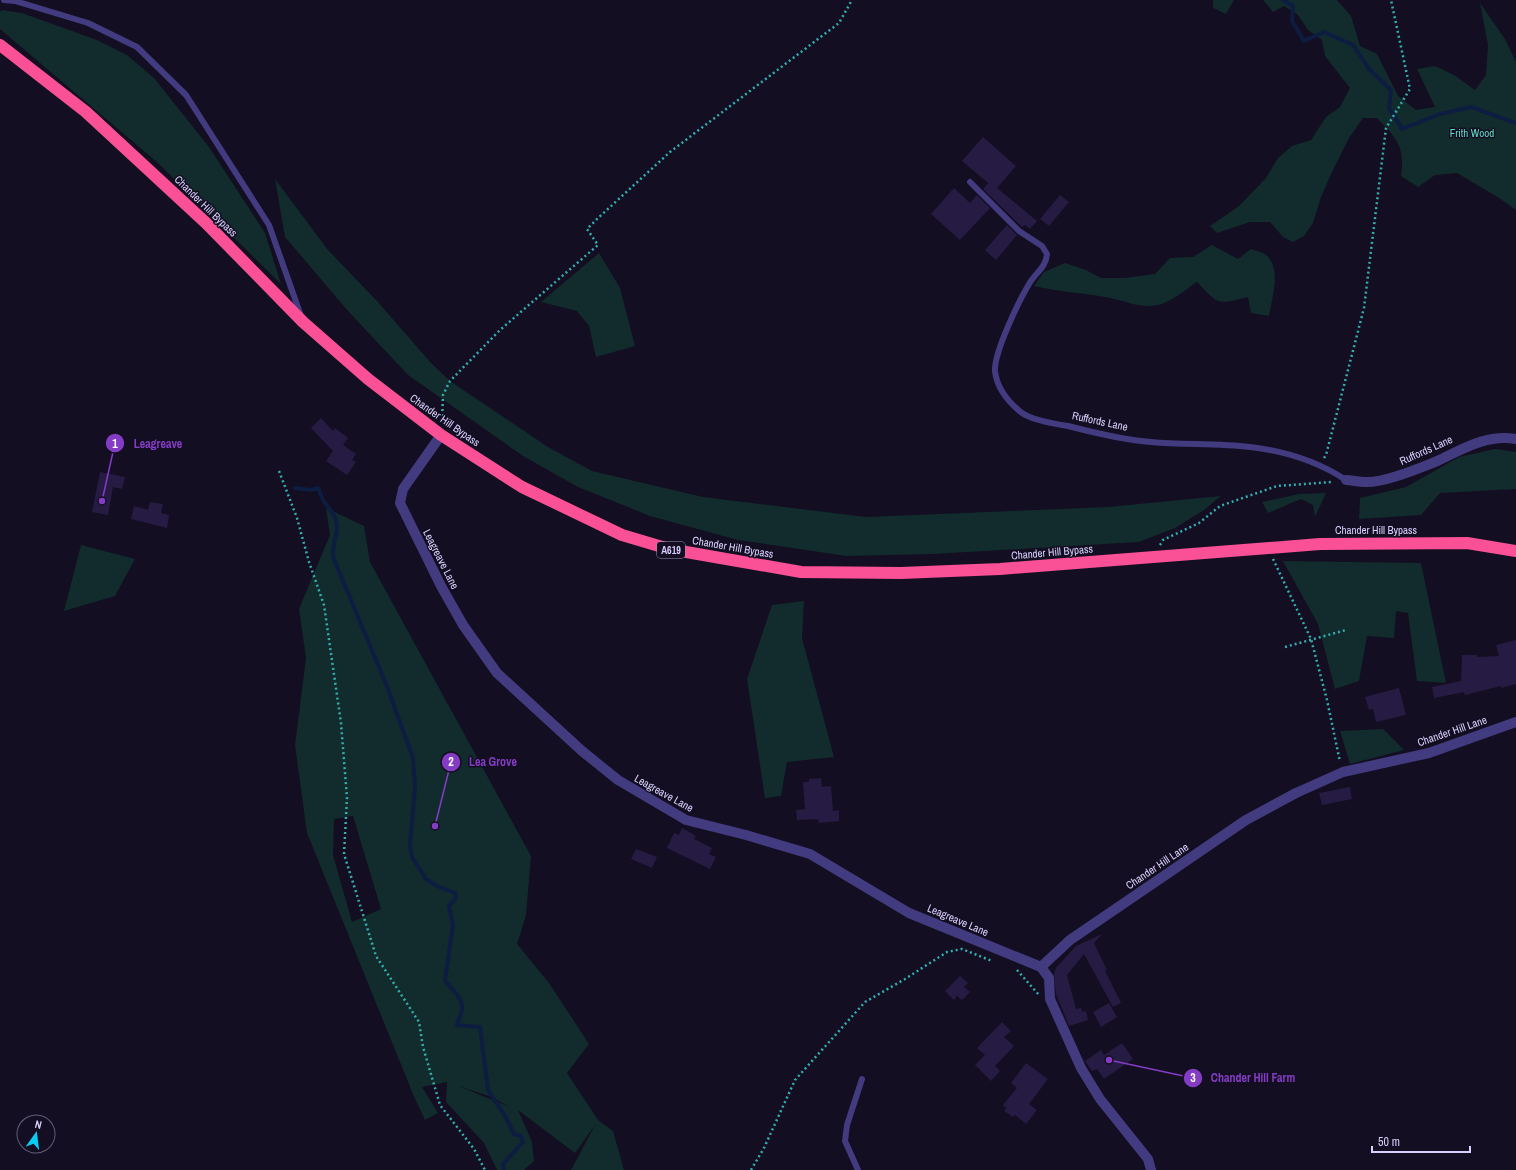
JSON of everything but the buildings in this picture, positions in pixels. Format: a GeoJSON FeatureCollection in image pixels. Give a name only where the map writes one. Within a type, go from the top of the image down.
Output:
{"type":"FeatureCollection","features":[{"type":"Feature","properties":{"kind":"highway","name":"Chander Hill Bypass"},"geometry":{"type":"LineString","coordinates":[[0,45],[86,112],[206,223],[303,322],[368,379],[441,435],[522,487],[622,535],[669,549],[801,572],[901,573],[1000,569],[1320,544],[1467,543],[1516,551]]}},
{"type":"Feature","properties":{"kind":"street","name":"Leagreave Lane"},"geometry":{"type":"LineString","coordinates":[[441,435],[403,489],[400,503],[441,586],[463,625],[497,674],[582,751],[618,780],[686,820],[746,835],[810,854],[909,913],[1041,967]]}},
{"type":"Feature","properties":{"kind":"street","name":"Ruffords Lane"},"geometry":{"type":"LineString","coordinates":[[1346,480],[1366,482],[1405,474],[1436,461],[1458,449],[1484,441],[1516,440]]}},
{"type":"Feature","properties":{"kind":"street","name":"Chander Hill Lane"},"geometry":{"type":"LineString","coordinates":[[1041,967],[1070,940],[1246,820],[1296,793],[1342,772],[1429,753],[1516,722]]}},
{"type":"Feature","properties":{"kind":"street"},"geometry":{"type":"LineString","coordinates":[[1041,967],[1049,978],[1050,999],[1081,1068],[1100,1099],[1148,1159],[1151,1170]]}},
{"type":"Feature","properties":{"kind":"lane"},"geometry":{"type":"LineString","coordinates":[[4,0],[15,1],[88,23],[136,47],[186,95],[269,225],[303,322]]}},
{"type":"Feature","properties":{"kind":"lane","name":"Ruffords Lane"},"geometry":{"type":"LineString","coordinates":[[970,182],[1019,231],[1039,244],[1046,251],[1046,258],[1043,267],[1029,282],[1005,335],[995,369],[998,383],[1004,397],[1023,414],[1122,439],[1250,447],[1299,456],[1328,468],[1346,480]]}},
{"type":"Feature","properties":{"kind":"lane"},"geometry":{"type":"LineString","coordinates":[[858,1170],[845,1141],[847,1125],[862,1079]]}},
{"type":"Feature","properties":{"kind":"path"},"geometry":{"type":"LineString","coordinates":[[441,435],[443,395],[450,381],[500,330],[598,245],[587,229],[670,152],[838,24],[852,0]]}},
{"type":"Feature","properties":{"kind":"path"},"geometry":{"type":"LineString","coordinates":[[1318,464],[1326,455],[1364,308],[1386,128],[1410,89],[1391,0]]}},
{"type":"Feature","properties":{"kind":"path"},"geometry":{"type":"LineString","coordinates":[[279,471],[297,518],[309,562],[324,605],[342,723],[347,798],[344,854],[376,956],[419,1022],[423,1047],[440,1105],[474,1149],[485,1170]]}},
{"type":"Feature","properties":{"kind":"path"},"geometry":{"type":"LineString","coordinates":[[1154,556],[1163,540],[1199,523],[1220,506],[1277,486],[1304,485],[1346,480]]}},
{"type":"Feature","properties":{"kind":"path"},"geometry":{"type":"LineString","coordinates":[[1268,547],[1311,640],[1328,700],[1342,772]]}},
{"type":"Feature","properties":{"kind":"path"},"geometry":{"type":"LineString","coordinates":[[1285,648],[1346,630]]}},
{"type":"Feature","properties":{"kind":"path"},"geometry":{"type":"LineString","coordinates":[[751,1170],[764,1148],[795,1080],[865,1002],[947,952],[962,949],[998,963]]}},
{"type":"Feature","properties":{"kind":"path"},"geometry":{"type":"LineString","coordinates":[[1012,968],[1019,971],[1034,989]]}},
{"type":"Feature","properties":{"kind":"green space"},"geometry":{"type":"Polygon","coordinates":[[[1213,0],[1234,0],[1226,14],[1213,8],[1213,0]]]}},
{"type":"Feature","properties":{"kind":"green space","name":"Frith Wood"},"geometry":{"type":"Polygon","coordinates":[[[1263,0],[1337,0],[1351,16],[1360,46],[1377,54],[1398,96],[1416,110],[1435,107],[1417,69],[1435,66],[1454,75],[1475,90],[1486,75],[1488,45],[1480,3],[1505,39],[1516,62],[1516,210],[1457,173],[1435,175],[1418,187],[1401,176],[1402,157],[1398,144],[1390,132],[1377,118],[1363,118],[1349,138],[1332,172],[1321,197],[1313,223],[1304,236],[1293,242],[1283,237],[1270,222],[1250,222],[1217,233],[1210,226],[1239,206],[1266,178],[1278,158],[1292,146],[1311,140],[1326,117],[1340,107],[1350,88],[1325,56],[1322,40],[1308,30],[1298,15],[1284,6],[1273,12],[1263,0]]]}},
{"type":"Feature","properties":{"kind":"green space"},"geometry":{"type":"Polygon","coordinates":[[[2,10],[22,13],[97,40],[127,55],[154,78],[209,147],[265,233],[281,284],[158,163],[0,29],[0,12],[2,10]]]}},
{"type":"Feature","properties":{"kind":"green space"},"geometry":{"type":"Polygon","coordinates":[[[275,179],[328,250],[377,301],[431,363],[450,381],[548,447],[592,471],[703,497],[866,517],[1108,507],[1221,496],[1204,510],[1175,528],[1139,542],[933,554],[846,556],[738,540],[650,516],[578,487],[523,456],[408,375],[348,311],[285,237],[275,179]]]}},
{"type":"Feature","properties":{"kind":"green space"},"geometry":{"type":"Polygon","coordinates":[[[1212,245],[1238,259],[1251,249],[1265,254],[1271,261],[1274,268],[1275,284],[1269,316],[1251,313],[1248,297],[1224,302],[1219,301],[1210,295],[1197,282],[1169,301],[1152,306],[1034,286],[1044,272],[1065,263],[1086,270],[1101,278],[1125,278],[1155,274],[1170,258],[1193,257],[1212,245]]]}},
{"type":"Feature","properties":{"kind":"green space"},"geometry":{"type":"Polygon","coordinates":[[[599,253],[620,288],[635,346],[596,357],[589,326],[577,311],[541,302],[599,253]]]}},
{"type":"Feature","properties":{"kind":"green space"},"geometry":{"type":"Polygon","coordinates":[[[1495,449],[1516,452],[1516,489],[1440,493],[1421,515],[1359,519],[1360,498],[1406,487],[1459,457],[1495,449]]]}},
{"type":"Feature","properties":{"kind":"green space"},"geometry":{"type":"Polygon","coordinates":[[[1326,493],[1315,517],[1313,505],[1301,499],[1268,513],[1262,502],[1299,494],[1326,493]]]}},
{"type":"Feature","properties":{"kind":"green space"},"geometry":{"type":"Polygon","coordinates":[[[326,508],[364,526],[370,562],[531,856],[526,915],[517,944],[549,983],[589,1044],[567,1073],[598,1120],[613,1131],[624,1170],[571,1170],[595,1125],[575,1153],[518,1110],[532,1142],[534,1161],[524,1170],[497,1170],[484,1143],[446,1102],[447,1082],[422,1087],[438,1113],[425,1120],[415,1099],[307,833],[295,745],[306,658],[299,609],[330,535],[326,508]],[[353,816],[334,819],[333,855],[352,922],[381,909],[353,816]],[[458,1086],[510,1107],[489,1096],[458,1086]]]}},
{"type":"Feature","properties":{"kind":"green space"},"geometry":{"type":"Polygon","coordinates":[[[81,545],[135,559],[115,596],[64,611],[81,545]]]}},
{"type":"Feature","properties":{"kind":"green space"},"geometry":{"type":"Polygon","coordinates":[[[1283,561],[1421,563],[1446,683],[1417,681],[1408,613],[1396,611],[1394,638],[1367,636],[1359,681],[1335,689],[1318,624],[1283,561]]]}},
{"type":"Feature","properties":{"kind":"green space"},"geometry":{"type":"Polygon","coordinates":[[[804,601],[802,638],[834,757],[787,762],[781,796],[765,798],[747,679],[772,605],[804,601]]]}},
{"type":"Feature","properties":{"kind":"green space"},"geometry":{"type":"Polygon","coordinates":[[[1383,729],[1404,750],[1350,764],[1340,731],[1383,729]]]}},
{"type":"Feature","properties":{"kind":"waterway"},"geometry":{"type":"LineString","coordinates":[[1283,0],[1293,6],[1292,21],[1304,41],[1324,32],[1353,45],[1369,69],[1391,90],[1389,108],[1402,129],[1440,114],[1471,107],[1516,123]]}},
{"type":"Feature","properties":{"kind":"waterway"},"geometry":{"type":"LineString","coordinates":[[295,488],[311,490],[318,488],[322,499],[335,518],[337,528],[333,548],[333,557],[386,684],[413,758],[415,787],[410,845],[412,857],[426,879],[437,886],[455,893],[456,898],[449,906],[453,925],[445,980],[461,1002],[462,1010],[457,1025],[480,1027],[488,1090],[505,1116],[514,1134],[521,1136],[523,1142],[503,1164],[504,1170]]}},
{"type":"Feature","properties":{"kind":"place","name":"Leagreave"},"geometry":{"type":"Point","coordinates":[102,501]}},
{"type":"Feature","properties":{"kind":"place","name":"Lea Grove"},"geometry":{"type":"Point","coordinates":[435,826]}},
{"type":"Feature","properties":{"kind":"place","name":"Chander Hill Farm"},"geometry":{"type":"Point","coordinates":[1109,1060]}}]}
